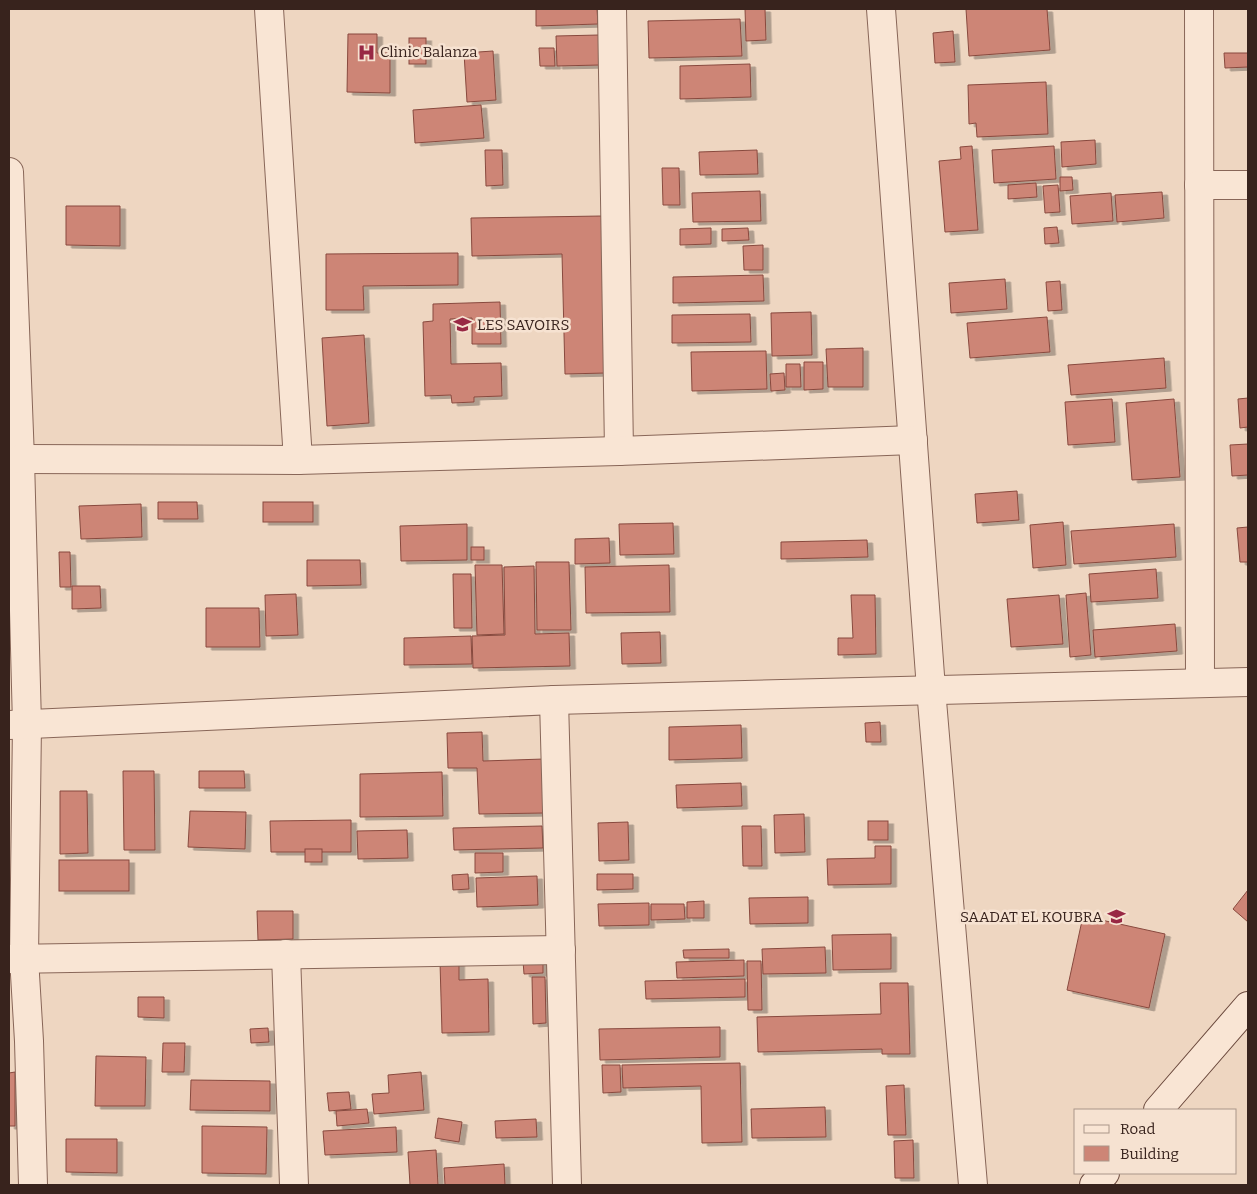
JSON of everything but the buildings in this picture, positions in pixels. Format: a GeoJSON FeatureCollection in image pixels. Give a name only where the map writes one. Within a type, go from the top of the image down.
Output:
{"type":"FeatureCollection","features":[{"type":"Feature","properties":{"kind":"street"},"geometry":{"type":"LineString","coordinates":[[269,9],[298,460]]}},
{"type":"Feature","properties":{"kind":"street"},"geometry":{"type":"LineString","coordinates":[[612,9],[619,451]]}},
{"type":"Feature","properties":{"kind":"street"},"geometry":{"type":"LineString","coordinates":[[881,9],[931,689],[973,1185]]}},
{"type":"Feature","properties":{"kind":"street"},"geometry":{"type":"LineString","coordinates":[[1199,9],[1200,683]]}},
{"type":"Feature","properties":{"kind":"street"},"geometry":{"type":"LineString","coordinates":[[9,172],[20,459],[16,958],[29,1041],[33,1185]]}},
{"type":"Feature","properties":{"kind":"street"},"geometry":{"type":"LineString","coordinates":[[1199,185],[1248,185]]}},
{"type":"Feature","properties":{"kind":"street"},"geometry":{"type":"LineString","coordinates":[[20,459],[298,460],[913,440]]}},
{"type":"Feature","properties":{"kind":"street"},"geometry":{"type":"LineString","coordinates":[[18,724],[554,700],[1248,682]]}},
{"type":"Feature","properties":{"kind":"street"},"geometry":{"type":"LineString","coordinates":[[554,700],[567,1185]]}},
{"type":"Feature","properties":{"kind":"street"},"geometry":{"type":"LineString","coordinates":[[16,958],[561,950]]}},
{"type":"Feature","properties":{"kind":"street"},"geometry":{"type":"LineString","coordinates":[[286,954],[294,1185]]}},
{"type":"Feature","properties":{"kind":"street"},"geometry":{"type":"LineString","coordinates":[[1159,1109],[1248,1006]]}},
{"type":"Feature","properties":{"kind":"street"},"geometry":{"type":"LineString","coordinates":[[1094,1185],[1103,1174]]}},
{"type":"Feature","properties":{"kind":"place","name":"Clinic Balanza"},"geometry":{"type":"Point","coordinates":[366,52]}},
{"type":"Feature","properties":{"kind":"place","name":"LES SAVOIRS"},"geometry":{"type":"Point","coordinates":[463,325]}},
{"type":"Feature","properties":{"kind":"place","name":"SAADAT EL KOUBRA"},"geometry":{"type":"Point","coordinates":[1117,917]}}]}
